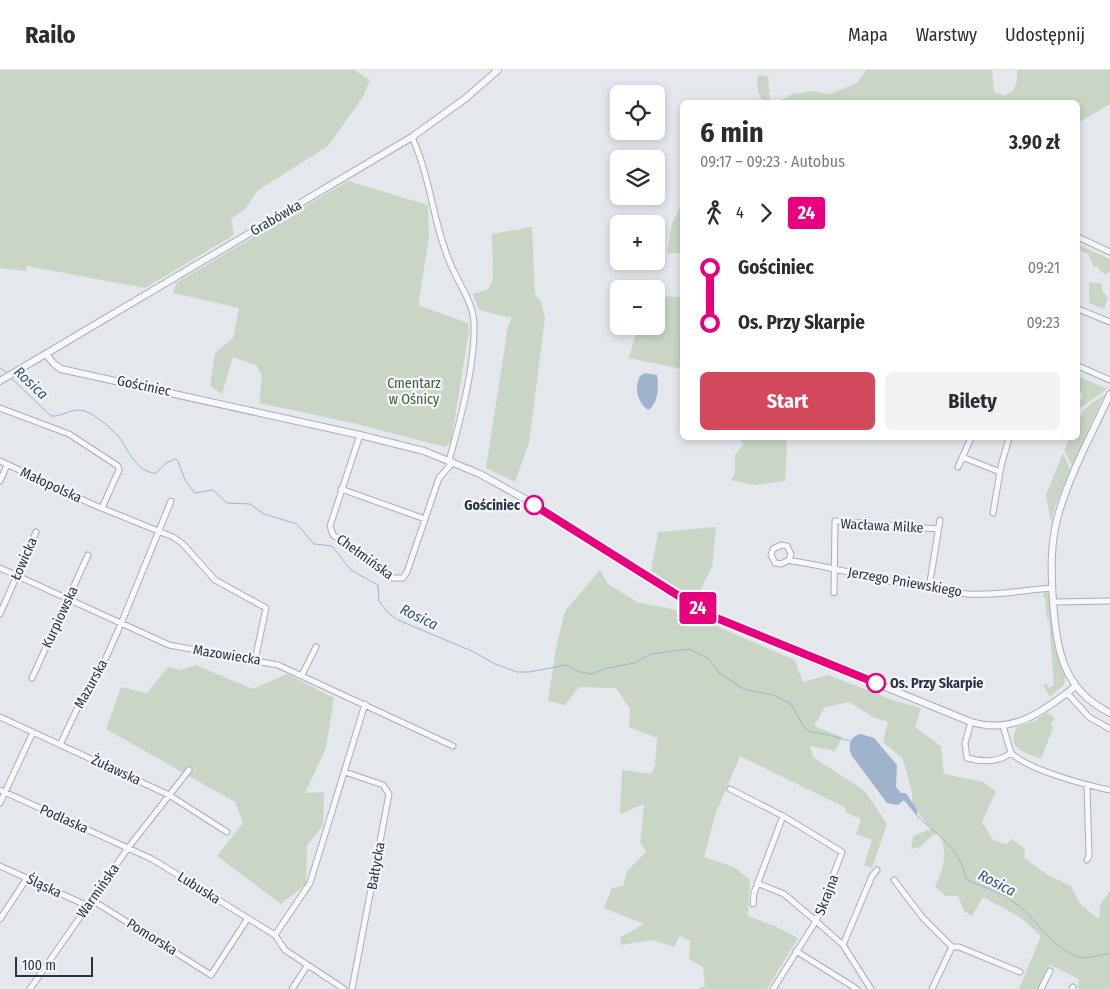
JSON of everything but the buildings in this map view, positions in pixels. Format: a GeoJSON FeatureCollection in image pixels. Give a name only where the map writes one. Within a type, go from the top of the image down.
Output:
{"type":"FeatureCollection","features":[{"type":"Feature","properties":{"kind":"street","name":"Grabówka"},"geometry":{"type":"LineString","coordinates":[[1,380],[412,137],[466,98],[498,70]]}},
{"type":"Feature","properties":{"kind":"street"},"geometry":{"type":"LineString","coordinates":[[412,137],[420,156],[450,264],[467,296],[474,318],[471,357],[451,461]]}},
{"type":"Feature","properties":{"kind":"street"},"geometry":{"type":"LineString","coordinates":[[1080,239],[1110,252]]}},
{"type":"Feature","properties":{"kind":"street"},"geometry":{"type":"LineString","coordinates":[[1080,310],[1110,322]]}},
{"type":"Feature","properties":{"kind":"street","name":"Gościniec"},"geometry":{"type":"LineString","coordinates":[[46,354],[61,369],[360,435],[401,445],[451,461],[515,493],[668,591],[723,622],[971,722],[987,726],[1003,726],[1027,720],[1076,686]]}},
{"type":"Feature","properties":{"kind":"street"},"geometry":{"type":"LineString","coordinates":[[1080,367],[1110,380]]}},
{"type":"Feature","properties":{"kind":"street"},"geometry":{"type":"LineString","coordinates":[[1110,394],[1059,512],[1052,547],[1052,588],[1058,651],[1065,668],[1076,686],[1093,703],[1110,713]]}},
{"type":"Feature","properties":{"kind":"street"},"geometry":{"type":"LineString","coordinates":[[0,408],[69,434],[118,466],[119,470],[102,508]]}},
{"type":"Feature","properties":{"kind":"street","name":"Chełmińska"},"geometry":{"type":"LineString","coordinates":[[360,435],[332,518],[333,535],[392,578],[402,578],[407,572],[438,478],[451,461]]}},
{"type":"Feature","properties":{"kind":"street"},"geometry":{"type":"LineString","coordinates":[[958,467],[970,440]]}},
{"type":"Feature","properties":{"kind":"street"},"geometry":{"type":"LineString","coordinates":[[993,513],[1000,472],[1008,440]]}},
{"type":"Feature","properties":{"kind":"street"},"geometry":{"type":"LineString","coordinates":[[962,457],[1000,472]]}},
{"type":"Feature","properties":{"kind":"street","name":"Małopolska"},"geometry":{"type":"LineString","coordinates":[[0,461],[102,508],[158,531],[183,544],[215,580],[266,608],[255,660]]}},
{"type":"Feature","properties":{"kind":"street"},"geometry":{"type":"LineString","coordinates":[[0,481],[7,465]]}},
{"type":"Feature","properties":{"kind":"street"},"geometry":{"type":"LineString","coordinates":[[341,489],[425,519]]}},
{"type":"Feature","properties":{"kind":"street"},"geometry":{"type":"LineString","coordinates":[[121,624],[171,501]]}},
{"type":"Feature","properties":{"kind":"street"},"geometry":{"type":"LineString","coordinates":[[929,588],[940,520]]}},
{"type":"Feature","properties":{"kind":"street","name":"Wacława Milke"},"geometry":{"type":"LineString","coordinates":[[834,592],[835,521],[938,529]]}},
{"type":"Feature","properties":{"kind":"street","name":"Łowicka"},"geometry":{"type":"LineString","coordinates":[[0,614],[36,532]]}},
{"type":"Feature","properties":{"kind":"street","name":"Kurpiowska"},"geometry":{"type":"LineString","coordinates":[[32,678],[88,556]]}},
{"type":"Feature","properties":{"kind":"street","name":"Jerzego Pniewskiego"},"geometry":{"type":"LineString","coordinates":[[789,560],[929,588],[975,594],[1052,588]]}},
{"type":"Feature","properties":{"kind":"street","name":"Mazowiecka"},"geometry":{"type":"LineString","coordinates":[[0,568],[121,624],[176,647],[278,665],[453,746]]}},
{"type":"Feature","properties":{"kind":"street"},"geometry":{"type":"LineString","coordinates":[[1053,602],[1110,601]]}},
{"type":"Feature","properties":{"kind":"street","name":"Mazurska"},"geometry":{"type":"LineString","coordinates":[[60,745],[84,694],[100,671],[121,624]]}},
{"type":"Feature","properties":{"kind":"street"},"geometry":{"type":"LineString","coordinates":[[302,675],[316,647]]}},
{"type":"Feature","properties":{"kind":"street"},"geometry":{"type":"LineString","coordinates":[[1067,693],[1089,717],[1110,729]]}},
{"type":"Feature","properties":{"kind":"street"},"geometry":{"type":"LineString","coordinates":[[344,989],[285,950],[274,935],[310,883],[365,704]]}},
{"type":"Feature","properties":{"kind":"street","name":"Żuławska"},"geometry":{"type":"LineString","coordinates":[[0,718],[169,795],[227,832]]}},
{"type":"Feature","properties":{"kind":"street"},"geometry":{"type":"LineString","coordinates":[[971,722],[965,742],[967,758],[976,761],[994,760],[1011,753]]}},
{"type":"Feature","properties":{"kind":"street"},"geometry":{"type":"LineString","coordinates":[[1003,726],[1006,744],[1011,753],[1020,761],[1087,785],[1110,790]]}},
{"type":"Feature","properties":{"kind":"street"},"geometry":{"type":"LineString","coordinates":[[0,803],[3,791],[33,732]]}},
{"type":"Feature","properties":{"kind":"street","name":"Warmińska"},"geometry":{"type":"LineString","coordinates":[[30,989],[128,848],[189,770]]}},
{"type":"Feature","properties":{"kind":"street","name":"Bałtycka"},"geometry":{"type":"LineString","coordinates":[[345,772],[383,785],[389,794],[352,989]]}},
{"type":"Feature","properties":{"kind":"street"},"geometry":{"type":"LineString","coordinates":[[1087,785],[1089,856],[1087,860]]}},
{"type":"Feature","properties":{"kind":"street","name":"Skrajna"},"geometry":{"type":"LineString","coordinates":[[730,789],[783,816],[842,852],[816,921],[844,945],[871,989]]}},
{"type":"Feature","properties":{"kind":"street","name":"Podlaska"},"geometry":{"type":"LineString","coordinates":[[3,791],[128,848]]}},
{"type":"Feature","properties":{"kind":"street"},"geometry":{"type":"LineString","coordinates":[[753,904],[757,884],[783,816]]}},
{"type":"Feature","properties":{"kind":"street","name":"Lubuska"},"geometry":{"type":"LineString","coordinates":[[128,848],[168,868],[274,935]]}},
{"type":"Feature","properties":{"kind":"street","name":"Śląska"},"geometry":{"type":"LineString","coordinates":[[0,866],[88,906]]}},
{"type":"Feature","properties":{"kind":"street"},"geometry":{"type":"LineString","coordinates":[[844,945],[872,876],[878,870]]}},
{"type":"Feature","properties":{"kind":"street"},"geometry":{"type":"LineString","coordinates":[[0,919],[28,878]]}},
{"type":"Feature","properties":{"kind":"street"},"geometry":{"type":"LineString","coordinates":[[894,880],[923,918],[952,947],[959,947],[1020,972]]}},
{"type":"Feature","properties":{"kind":"street"},"geometry":{"type":"LineString","coordinates":[[757,884],[784,894],[816,921],[773,989]]}},
{"type":"Feature","properties":{"kind":"street","name":"Pomorska"},"geometry":{"type":"LineString","coordinates":[[92,900],[211,975],[248,918]]}},
{"type":"Feature","properties":{"kind":"street"},"geometry":{"type":"LineString","coordinates":[[932,989],[952,947]]}},
{"type":"Feature","properties":{"kind":"street"},"geometry":{"type":"LineString","coordinates":[[796,951],[857,989]]}},
{"type":"Feature","properties":{"kind":"street"},"geometry":{"type":"LineString","coordinates":[[292,989],[307,966]]}},
{"type":"Feature","properties":{"kind":"street"},"geometry":{"type":"LineString","coordinates":[[1041,989],[1050,971]]}},
{"type":"Feature","properties":{"kind":"green space"},"geometry":{"type":"Polygon","coordinates":[[[0,70],[354,70],[370,80],[363,97],[328,146],[257,191],[246,208],[231,219],[234,235],[145,288],[27,266],[26,271],[0,268],[0,70]]]}},
{"type":"Feature","properties":{"kind":"green space"},"geometry":{"type":"Polygon","coordinates":[[[866,70],[992,70],[994,92],[1004,96],[1013,91],[1017,81],[1017,70],[1110,70],[1110,104],[1080,122],[1080,100],[781,100],[793,94],[812,91],[830,94],[857,83],[866,70]]]}},
{"type":"Feature","properties":{"kind":"green space"},"geometry":{"type":"Polygon","coordinates":[[[758,75],[768,76],[770,100],[761,100],[757,88],[758,75]]]}},
{"type":"Feature","properties":{"kind":"green space","name":"Cmentarz w Ośnicy"},"geometry":{"type":"Polygon","coordinates":[[[348,181],[428,205],[429,237],[418,307],[420,306],[468,323],[469,330],[451,442],[445,447],[353,423],[259,403],[262,376],[256,365],[233,357],[222,394],[210,386],[215,353],[233,338],[239,308],[173,293],[176,283],[348,181]]]}},
{"type":"Feature","properties":{"kind":"green space"},"geometry":{"type":"Polygon","coordinates":[[[680,206],[680,253],[667,253],[672,224],[680,206]]]}},
{"type":"Feature","properties":{"kind":"green space"},"geometry":{"type":"Polygon","coordinates":[[[532,227],[535,294],[541,302],[545,318],[529,443],[515,482],[486,468],[508,326],[512,318],[479,310],[473,294],[488,289],[493,280],[492,234],[532,227]]]}},
{"type":"Feature","properties":{"kind":"green space"},"geometry":{"type":"Polygon","coordinates":[[[1080,246],[1110,259],[1110,271],[1106,275],[1097,268],[1098,265],[1094,267],[1088,254],[1080,250],[1080,246]]]}},
{"type":"Feature","properties":{"kind":"green space"},"geometry":{"type":"Polygon","coordinates":[[[1089,283],[1102,284],[1102,291],[1108,298],[1104,309],[1089,303],[1089,283]]]}},
{"type":"Feature","properties":{"kind":"green space"},"geometry":{"type":"Polygon","coordinates":[[[665,296],[680,297],[680,369],[629,358],[635,335],[665,335],[665,296]]]}},
{"type":"Feature","properties":{"kind":"green space"},"geometry":{"type":"Polygon","coordinates":[[[1080,377],[1107,389],[1082,407],[1080,406],[1080,401],[1083,394],[1080,392],[1080,377]]]}},
{"type":"Feature","properties":{"kind":"green space"},"geometry":{"type":"Polygon","coordinates":[[[1104,395],[1072,466],[1064,450],[1069,440],[1080,440],[1080,419],[1083,412],[1104,395]]]}},
{"type":"Feature","properties":{"kind":"green space"},"geometry":{"type":"Polygon","coordinates":[[[741,440],[786,440],[787,442],[785,481],[754,485],[731,480],[735,474],[735,455],[744,444],[741,440]]]}},
{"type":"Feature","properties":{"kind":"green space"},"geometry":{"type":"Polygon","coordinates":[[[1063,453],[1070,470],[1051,522],[1046,495],[1063,453]]]}},
{"type":"Feature","properties":{"kind":"green space"},"geometry":{"type":"Polygon","coordinates":[[[716,527],[712,567],[696,599],[651,571],[658,532],[716,527]]]}},
{"type":"Feature","properties":{"kind":"green space"},"geometry":{"type":"Polygon","coordinates":[[[600,570],[608,584],[637,602],[681,611],[795,660],[803,682],[828,675],[895,701],[921,708],[915,727],[941,746],[944,774],[983,782],[996,791],[982,822],[993,840],[1006,844],[1012,839],[1025,849],[1024,858],[1048,875],[1071,886],[1080,904],[1099,919],[1100,905],[1110,891],[1110,989],[1078,988],[1079,979],[1050,965],[1038,989],[1019,989],[1041,936],[1021,918],[983,897],[972,916],[964,911],[958,896],[946,896],[935,887],[944,861],[944,849],[940,835],[933,835],[920,847],[911,849],[913,836],[931,829],[912,806],[912,792],[903,759],[883,742],[888,722],[873,717],[849,702],[825,707],[814,726],[842,737],[835,751],[810,746],[813,757],[865,791],[887,824],[872,868],[864,865],[872,840],[856,834],[861,819],[845,812],[846,808],[740,756],[715,815],[704,857],[734,867],[750,880],[748,916],[775,926],[798,938],[767,989],[698,989],[705,986],[703,967],[689,959],[690,941],[680,936],[674,947],[652,940],[620,945],[621,937],[644,924],[604,908],[612,888],[623,886],[627,871],[646,852],[640,842],[644,804],[620,814],[622,770],[651,774],[655,766],[657,738],[629,727],[630,709],[616,688],[579,687],[565,705],[548,701],[556,648],[565,611],[600,570]]]}},
{"type":"Feature","properties":{"kind":"green space"},"geometry":{"type":"Polygon","coordinates":[[[1045,591],[1050,595],[1054,644],[1065,676],[1064,685],[1050,697],[1043,685],[1047,684],[1048,688],[1054,685],[1049,619],[1047,618],[1045,597],[1042,597],[1045,591]]]}},
{"type":"Feature","properties":{"kind":"green space"},"geometry":{"type":"Polygon","coordinates":[[[195,665],[253,689],[287,674],[334,698],[326,748],[305,793],[324,792],[323,825],[307,846],[306,884],[281,904],[217,856],[243,823],[235,802],[106,729],[121,687],[147,693],[168,667],[181,670],[195,665]]]}},
{"type":"Feature","properties":{"kind":"green space"},"geometry":{"type":"Polygon","coordinates":[[[1046,713],[1052,715],[1055,720],[1051,722],[1053,728],[1041,759],[1019,749],[1015,745],[1014,734],[1017,727],[1035,721],[1046,713]]]}},
{"type":"Feature","properties":{"kind":"water"},"geometry":{"type":"Polygon","coordinates":[[[645,373],[657,375],[658,379],[656,400],[648,410],[641,403],[637,390],[640,376],[645,373]]]}},
{"type":"Feature","properties":{"kind":"water"},"geometry":{"type":"Polygon","coordinates":[[[861,734],[874,738],[897,765],[896,787],[901,793],[906,793],[917,810],[917,816],[904,800],[898,805],[887,803],[852,756],[850,742],[854,737],[861,734]]]}},
{"type":"Feature","properties":{"kind":"waterway","name":"Rosica"},"geometry":{"type":"LineString","coordinates":[[0,368],[8,373]]}},
{"type":"Feature","properties":{"kind":"waterway","name":"Rosica"},"geometry":{"type":"LineString","coordinates":[[10,377],[51,416],[80,410],[90,413],[99,419],[119,437],[134,460],[149,472],[156,473],[166,463],[175,459],[178,461],[185,480],[195,493],[213,490],[227,503],[250,504],[264,514],[297,524],[314,544],[332,546],[351,570],[378,585],[379,601],[388,613],[398,620],[474,652],[495,664],[517,672],[529,672],[566,665],[580,672],[593,674],[603,669],[634,663],[651,654],[689,649],[709,659],[719,673],[744,689],[773,695],[791,704],[804,727],[811,732],[850,741]]}},
{"type":"Feature","properties":{"kind":"waterway","name":"Rosica"},"geometry":{"type":"LineString","coordinates":[[917,816],[954,851],[966,879],[1011,900],[1028,914],[1060,947],[1069,953],[1083,958],[1110,954]]}},
{"type":"Feature","properties":{"kind":"bus line","name":"24"},"geometry":{"type":"LineString","coordinates":[[534,505],[709,615],[876,683]]}},
{"type":"Feature","properties":{"kind":"place","name":"Gościniec"},"geometry":{"type":"Point","coordinates":[534,505]}},
{"type":"Feature","properties":{"kind":"place","name":"Os. Przy Skarpie"},"geometry":{"type":"Point","coordinates":[876,683]}}]}
